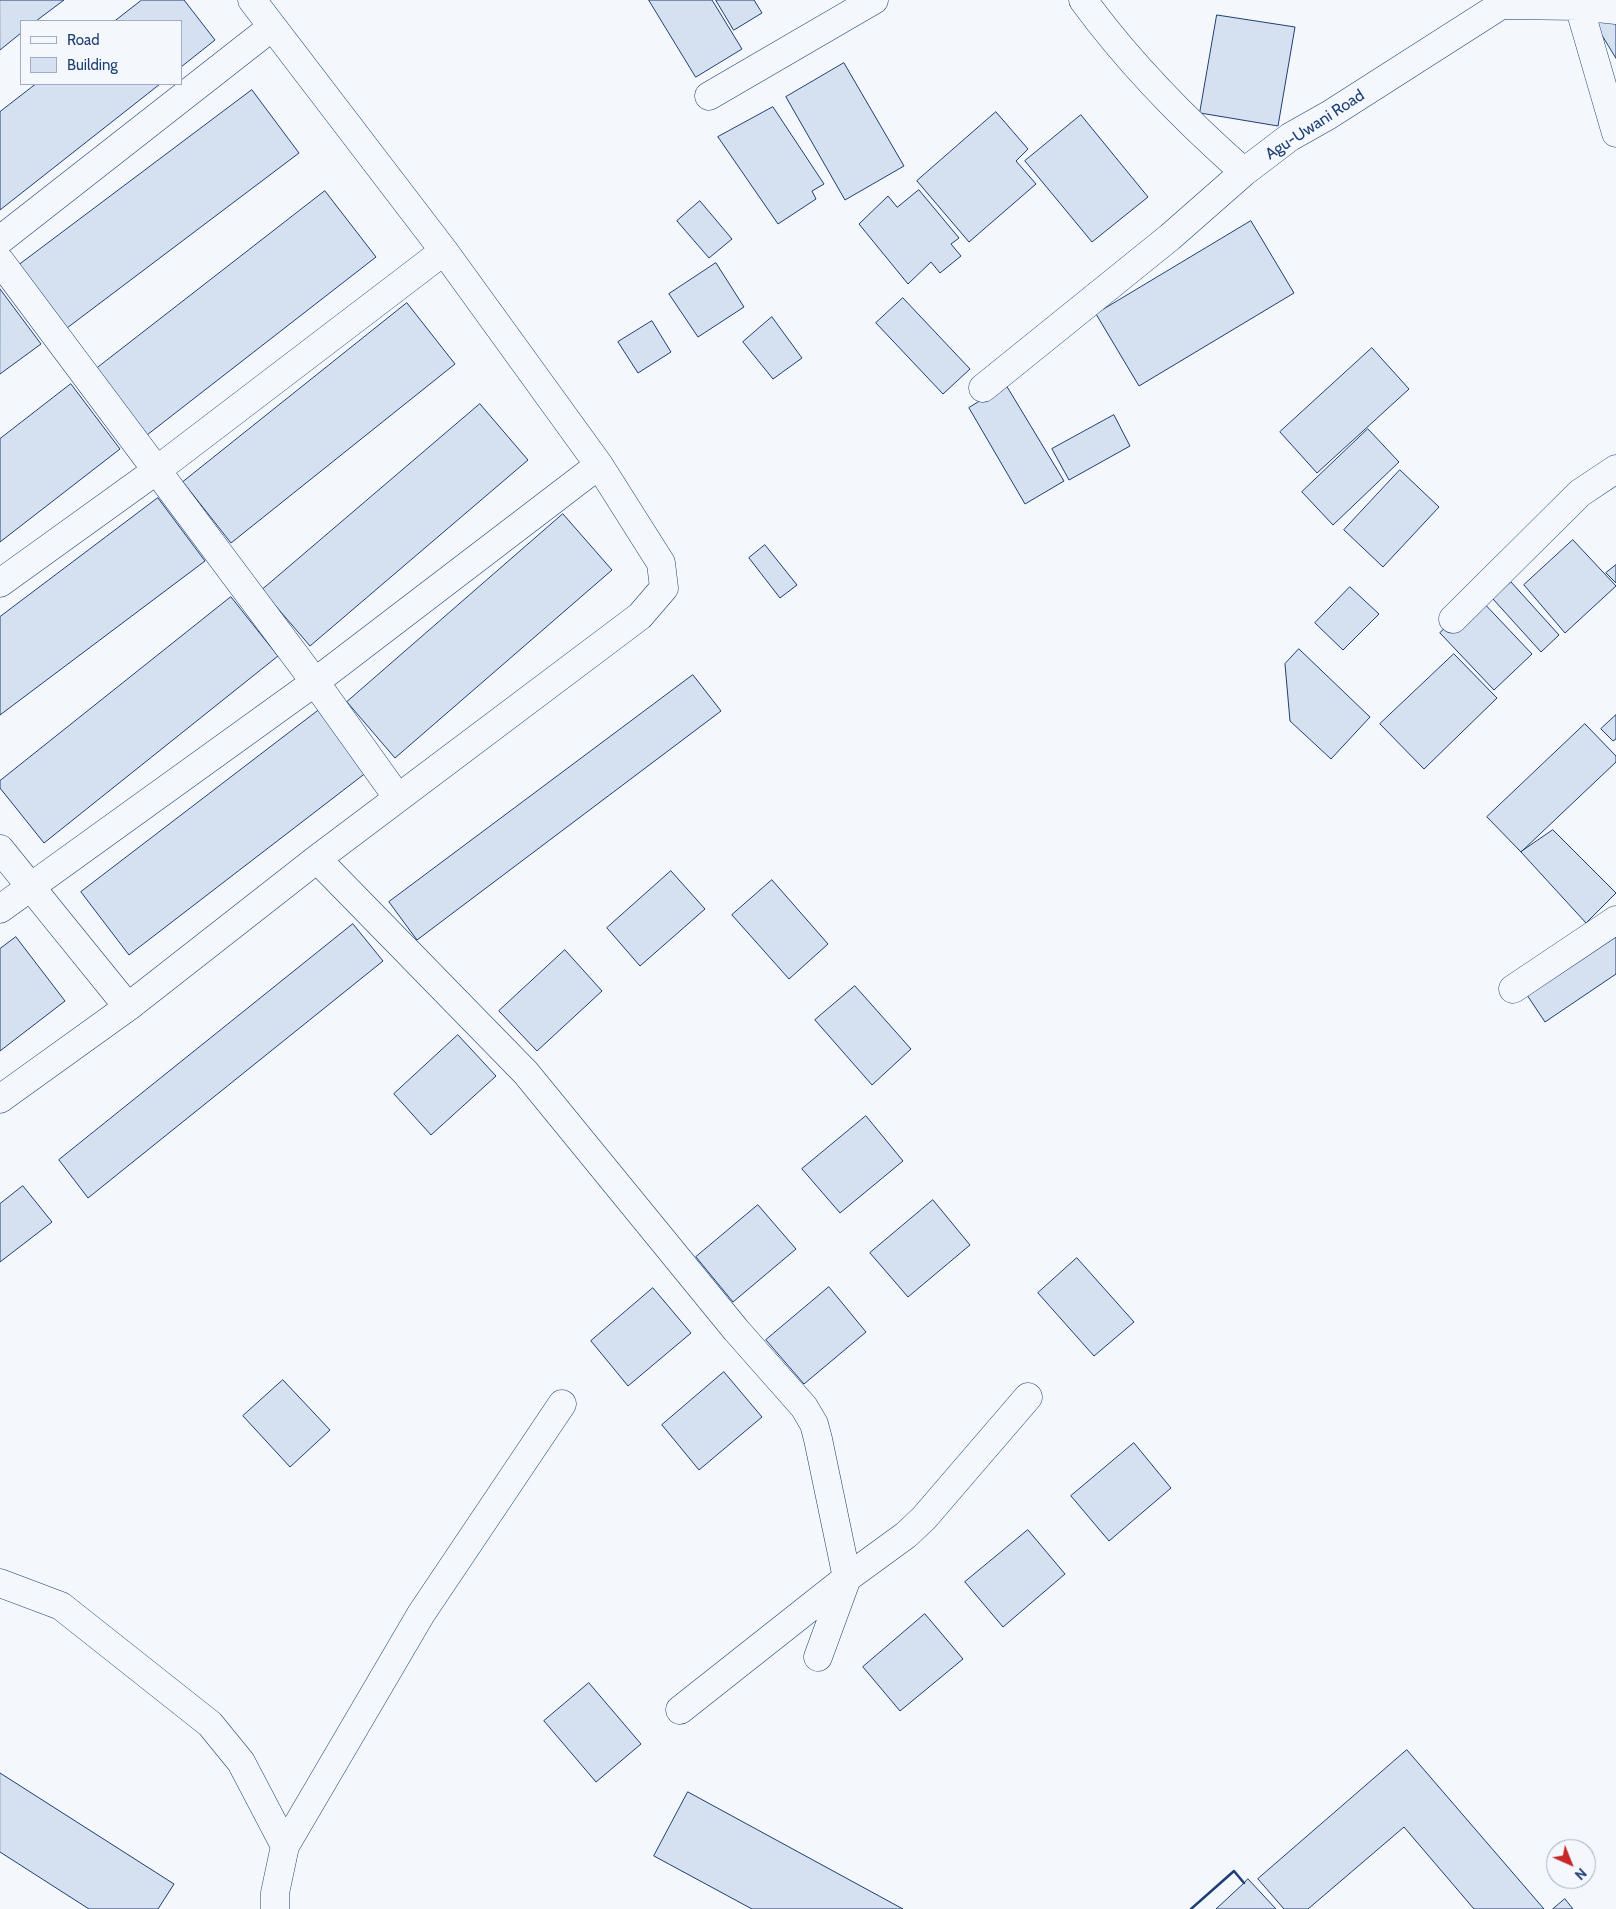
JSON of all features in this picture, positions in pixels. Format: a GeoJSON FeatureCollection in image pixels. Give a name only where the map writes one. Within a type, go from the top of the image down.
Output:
{"type":"FeatureCollection","features":[{"type":"Feature","properties":{"kind":"street"},"geometry":{"type":"LineString","coordinates":[[0,1099],[128,1007],[317,859],[640,616],[664,588],[661,564],[599,465],[444,251],[252,0]]}},
{"type":"Feature","properties":{"kind":"street"},"geometry":{"type":"LineString","coordinates":[[709,96],[874,0]]}},
{"type":"Feature","properties":{"kind":"street"},"geometry":{"type":"LineString","coordinates":[[1083,0],[1136,65],[1193,125],[1244,172]]}},
{"type":"Feature","properties":{"kind":"street"},"geometry":{"type":"LineString","coordinates":[[1506,2],[1616,10]]}},
{"type":"Feature","properties":{"kind":"street","name":"Agu-Uwani Road"},"geometry":{"type":"LineString","coordinates":[[983,388],[1177,231],[1244,172],[1290,137],[1329,115],[1506,2]]}},
{"type":"Feature","properties":{"kind":"street"},"geometry":{"type":"LineString","coordinates":[[1579,6],[1616,133]]}},
{"type":"Feature","properties":{"kind":"street"},"geometry":{"type":"LineString","coordinates":[[0,240],[272,27]]}},
{"type":"Feature","properties":{"kind":"street"},"geometry":{"type":"LineString","coordinates":[[0,584],[157,470],[444,251]]}},
{"type":"Feature","properties":{"kind":"street"},"geometry":{"type":"LineString","coordinates":[[0,261],[315,682],[398,798]]}},
{"type":"Feature","properties":{"kind":"street"},"geometry":{"type":"LineString","coordinates":[[0,909],[315,682],[599,465]]}},
{"type":"Feature","properties":{"kind":"street"},"geometry":{"type":"LineString","coordinates":[[1453,619],[1580,493],[1616,469]]}},
{"type":"Feature","properties":{"kind":"street"},"geometry":{"type":"LineString","coordinates":[[0,849],[128,1007]]}},
{"type":"Feature","properties":{"kind":"street"},"geometry":{"type":"LineString","coordinates":[[317,859],[526,1074],[730,1322],[804,1407],[814,1424],[818,1439],[847,1578],[818,1657]]}},
{"type":"Feature","properties":{"kind":"street"},"geometry":{"type":"LineString","coordinates":[[1513,989],[1616,920]]}},
{"type":"Feature","properties":{"kind":"street"},"geometry":{"type":"LineString","coordinates":[[680,1710],[847,1578],[906,1535],[924,1518],[1028,1397]]}},
{"type":"Feature","properties":{"kind":"street"},"geometry":{"type":"LineString","coordinates":[[275,1909],[276,1893],[285,1846],[421,1614],[562,1404]]}},
{"type":"Feature","properties":{"kind":"street"},"geometry":{"type":"LineString","coordinates":[[0,1583],[61,1606],[210,1724],[242,1762],[285,1846]]}},
{"type":"Feature","properties":{"kind":"building"},"geometry":{"type":"Polygon","coordinates":[[[0,0],[64,0],[37,20],[20,20],[20,34],[0,50],[0,0]]]}},
{"type":"Feature","properties":{"kind":"building"},"geometry":{"type":"Polygon","coordinates":[[[142,0],[184,0],[215,40],[182,66],[182,20],[116,20],[142,0]]]}},
{"type":"Feature","properties":{"kind":"building"},"geometry":{"type":"Polygon","coordinates":[[[649,0],[712,0],[742,49],[696,77],[649,0]]]}},
{"type":"Feature","properties":{"kind":"building"},"geometry":{"type":"Polygon","coordinates":[[[716,0],[754,0],[762,13],[734,30],[716,0]]]}},
{"type":"Feature","properties":{"kind":"building"},"geometry":{"type":"Polygon","coordinates":[[[1581,0],[1616,0],[1616,58],[1581,0]]]}},
{"type":"Feature","properties":{"kind":"building"},"geometry":{"type":"Polygon","coordinates":[[[1217,15],[1295,27],[1278,126],[1200,113],[1217,15]]]}},
{"type":"Feature","properties":{"kind":"building"},"geometry":{"type":"Polygon","coordinates":[[[844,63],[904,166],[845,200],[786,97],[844,63]]]}},
{"type":"Feature","properties":{"kind":"building"},"geometry":{"type":"Polygon","coordinates":[[[35,85],[159,85],[0,210],[0,112],[35,85]]]}},
{"type":"Feature","properties":{"kind":"building"},"geometry":{"type":"Polygon","coordinates":[[[252,90],[299,153],[67,328],[19,265],[252,90]]]}},
{"type":"Feature","properties":{"kind":"building"},"geometry":{"type":"Polygon","coordinates":[[[773,107],[824,184],[812,191],[816,199],[778,224],[718,137],[773,107]]]}},
{"type":"Feature","properties":{"kind":"building"},"geometry":{"type":"Polygon","coordinates":[[[996,112],[1028,149],[1016,161],[1036,184],[969,242],[917,181],[996,112]]]}},
{"type":"Feature","properties":{"kind":"building"},"geometry":{"type":"Polygon","coordinates":[[[1081,115],[1148,197],[1092,242],[1025,161],[1081,115]]]}},
{"type":"Feature","properties":{"kind":"building"},"geometry":{"type":"Polygon","coordinates":[[[919,190],[959,238],[951,244],[961,256],[940,273],[931,262],[908,284],[859,224],[888,196],[897,207],[919,190]]]}},
{"type":"Feature","properties":{"kind":"building"},"geometry":{"type":"Polygon","coordinates":[[[325,191],[376,257],[147,435],[96,369],[325,191]]]}},
{"type":"Feature","properties":{"kind":"building"},"geometry":{"type":"Polygon","coordinates":[[[700,201],[732,239],[709,258],[677,221],[700,201]]]}},
{"type":"Feature","properties":{"kind":"building"},"geometry":{"type":"Polygon","coordinates":[[[1251,221],[1294,293],[1139,386],[1096,314],[1251,221]]]}},
{"type":"Feature","properties":{"kind":"building"},"geometry":{"type":"Polygon","coordinates":[[[716,263],[744,307],[698,337],[669,294],[716,263]]]}},
{"type":"Feature","properties":{"kind":"building"},"geometry":{"type":"Polygon","coordinates":[[[0,289],[41,344],[0,374],[0,289]]]}},
{"type":"Feature","properties":{"kind":"building"},"geometry":{"type":"Polygon","coordinates":[[[903,298],[970,369],[943,394],[876,323],[903,298]]]}},
{"type":"Feature","properties":{"kind":"building"},"geometry":{"type":"Polygon","coordinates":[[[407,303],[455,364],[231,543],[183,482],[407,303]]]}},
{"type":"Feature","properties":{"kind":"building"},"geometry":{"type":"Polygon","coordinates":[[[772,317],[802,358],[773,379],[743,342],[772,317]]]}},
{"type":"Feature","properties":{"kind":"building"},"geometry":{"type":"Polygon","coordinates":[[[652,321],[671,352],[638,373],[618,342],[652,321]]]}},
{"type":"Feature","properties":{"kind":"building"},"geometry":{"type":"Polygon","coordinates":[[[1372,348],[1409,389],[1317,473],[1280,432],[1372,348]]]}},
{"type":"Feature","properties":{"kind":"building"},"geometry":{"type":"Polygon","coordinates":[[[71,384],[120,449],[0,542],[0,439],[71,384]]]}},
{"type":"Feature","properties":{"kind":"building"},"geometry":{"type":"Polygon","coordinates":[[[1006,385],[1064,481],[1025,504],[969,408],[1006,385]]]}},
{"type":"Feature","properties":{"kind":"building"},"geometry":{"type":"Polygon","coordinates":[[[480,404],[528,460],[310,646],[262,590],[480,404]]]}},
{"type":"Feature","properties":{"kind":"building"},"geometry":{"type":"Polygon","coordinates":[[[1114,415],[1130,446],[1069,480],[1052,449],[1114,415]]]}},
{"type":"Feature","properties":{"kind":"building"},"geometry":{"type":"Polygon","coordinates":[[[1368,429],[1399,462],[1333,525],[1302,492],[1368,429]]]}},
{"type":"Feature","properties":{"kind":"building"},"geometry":{"type":"Polygon","coordinates":[[[1400,470],[1439,507],[1383,567],[1344,530],[1400,470]]]}},
{"type":"Feature","properties":{"kind":"building"},"geometry":{"type":"Polygon","coordinates":[[[158,498],[205,561],[0,715],[0,617],[158,498]]]}},
{"type":"Feature","properties":{"kind":"building"},"geometry":{"type":"Polygon","coordinates":[[[563,514],[612,570],[395,758],[347,702],[563,514]]]}},
{"type":"Feature","properties":{"kind":"building"},"geometry":{"type":"Polygon","coordinates":[[[1573,540],[1616,586],[1565,633],[1524,585],[1573,540]]]}},
{"type":"Feature","properties":{"kind":"building"},"geometry":{"type":"Polygon","coordinates":[[[765,545],[797,585],[780,598],[749,558],[765,545]]]}},
{"type":"Feature","properties":{"kind":"building"},"geometry":{"type":"Polygon","coordinates":[[[1616,565],[1616,583],[1606,573],[1616,565]]]}},
{"type":"Feature","properties":{"kind":"building"},"geometry":{"type":"Polygon","coordinates":[[[1511,582],[1559,635],[1541,652],[1493,599],[1511,582]]]}},
{"type":"Feature","properties":{"kind":"building"},"geometry":{"type":"Polygon","coordinates":[[[1350,587],[1379,614],[1343,650],[1315,623],[1350,587]]]}},
{"type":"Feature","properties":{"kind":"building"},"geometry":{"type":"Polygon","coordinates":[[[231,597],[278,656],[44,843],[0,788],[0,781],[231,597]]]}},
{"type":"Feature","properties":{"kind":"building"},"geometry":{"type":"Polygon","coordinates":[[[1479,598],[1532,654],[1494,690],[1440,633],[1479,598]]]}},
{"type":"Feature","properties":{"kind":"building"},"geometry":{"type":"Polygon","coordinates":[[[1299,649],[1370,717],[1331,759],[1290,721],[1285,664],[1299,649]]]}},
{"type":"Feature","properties":{"kind":"building"},"geometry":{"type":"Polygon","coordinates":[[[1454,654],[1497,698],[1424,769],[1380,724],[1454,654]]]}},
{"type":"Feature","properties":{"kind":"building"},"geometry":{"type":"Polygon","coordinates":[[[693,675],[721,711],[417,940],[389,902],[693,675]]]}},
{"type":"Feature","properties":{"kind":"building"},"geometry":{"type":"Polygon","coordinates":[[[319,710],[367,772],[129,955],[81,892],[319,710]]]}},
{"type":"Feature","properties":{"kind":"building"},"geometry":{"type":"Polygon","coordinates":[[[1616,715],[1616,739],[1613,741],[1601,729],[1616,715]]]}},
{"type":"Feature","properties":{"kind":"building"},"geometry":{"type":"Polygon","coordinates":[[[1585,724],[1616,756],[1616,762],[1521,852],[1487,817],[1585,724]]]}},
{"type":"Feature","properties":{"kind":"building"},"geometry":{"type":"Polygon","coordinates":[[[1553,830],[1616,893],[1586,923],[1521,852],[1553,830]]]}},
{"type":"Feature","properties":{"kind":"building"},"geometry":{"type":"Polygon","coordinates":[[[671,871],[705,909],[640,966],[607,928],[671,871]]]}},
{"type":"Feature","properties":{"kind":"building"},"geometry":{"type":"Polygon","coordinates":[[[772,880],[828,944],[789,979],[732,915],[772,880]]]}},
{"type":"Feature","properties":{"kind":"building"},"geometry":{"type":"Polygon","coordinates":[[[353,924],[383,961],[88,1198],[59,1160],[353,924]]]}},
{"type":"Feature","properties":{"kind":"building"},"geometry":{"type":"Polygon","coordinates":[[[1616,926],[1616,974],[1545,1022],[1523,989],[1616,926]]]}},
{"type":"Feature","properties":{"kind":"building"},"geometry":{"type":"Polygon","coordinates":[[[16,937],[65,1001],[0,1051],[0,949],[16,937]]]}},
{"type":"Feature","properties":{"kind":"building"},"geometry":{"type":"Polygon","coordinates":[[[565,950],[602,991],[537,1051],[499,1011],[565,950]]]}},
{"type":"Feature","properties":{"kind":"building"},"geometry":{"type":"Polygon","coordinates":[[[855,986],[911,1049],[872,1085],[815,1020],[855,986]]]}},
{"type":"Feature","properties":{"kind":"building"},"geometry":{"type":"Polygon","coordinates":[[[458,1035],[496,1076],[431,1135],[394,1094],[458,1035]]]}},
{"type":"Feature","properties":{"kind":"building"},"geometry":{"type":"Polygon","coordinates":[[[866,1116],[903,1161],[840,1213],[802,1169],[866,1116]]]}},
{"type":"Feature","properties":{"kind":"building"},"geometry":{"type":"Polygon","coordinates":[[[23,1186],[52,1222],[0,1262],[0,1204],[23,1186]]]}},
{"type":"Feature","properties":{"kind":"building"},"geometry":{"type":"Polygon","coordinates":[[[933,1200],[970,1245],[908,1297],[870,1253],[933,1200]]]}},
{"type":"Feature","properties":{"kind":"building"},"geometry":{"type":"Polygon","coordinates":[[[758,1205],[796,1249],[733,1302],[696,1257],[758,1205]]]}},
{"type":"Feature","properties":{"kind":"building"},"geometry":{"type":"Polygon","coordinates":[[[1077,1258],[1134,1322],[1094,1356],[1038,1293],[1077,1258]]]}},
{"type":"Feature","properties":{"kind":"building"},"geometry":{"type":"Polygon","coordinates":[[[829,1287],[866,1332],[804,1384],[766,1340],[829,1287]]]}},
{"type":"Feature","properties":{"kind":"building"},"geometry":{"type":"Polygon","coordinates":[[[653,1288],[691,1333],[628,1386],[591,1341],[653,1288]]]}},
{"type":"Feature","properties":{"kind":"building"},"geometry":{"type":"Polygon","coordinates":[[[724,1372],[762,1417],[699,1470],[662,1425],[724,1372]]]}},
{"type":"Feature","properties":{"kind":"building"},"geometry":{"type":"Polygon","coordinates":[[[283,1380],[330,1430],[290,1467],[243,1416],[283,1380]]]}},
{"type":"Feature","properties":{"kind":"building"},"geometry":{"type":"Polygon","coordinates":[[[1134,1443],[1171,1488],[1109,1541],[1071,1496],[1134,1443]]]}},
{"type":"Feature","properties":{"kind":"building"},"geometry":{"type":"Polygon","coordinates":[[[1028,1530],[1065,1574],[1003,1627],[965,1582],[1028,1530]]]}},
{"type":"Feature","properties":{"kind":"building"},"geometry":{"type":"Polygon","coordinates":[[[925,1614],[963,1659],[900,1711],[863,1667],[925,1614]]]}},
{"type":"Feature","properties":{"kind":"building"},"geometry":{"type":"Polygon","coordinates":[[[589,1683],[641,1744],[596,1782],[544,1721],[589,1683]]]}},
{"type":"Feature","properties":{"kind":"building"},"geometry":{"type":"Polygon","coordinates":[[[1407,1750],[1544,1909],[1474,1909],[1404,1827],[1308,1909],[1284,1909],[1258,1879],[1407,1750]]]}},
{"type":"Feature","properties":{"kind":"building"},"geometry":{"type":"Polygon","coordinates":[[[0,1773],[174,1884],[158,1909],[89,1909],[0,1852],[0,1773]]]}},
{"type":"Feature","properties":{"kind":"building"},"geometry":{"type":"Polygon","coordinates":[[[688,1792],[903,1909],[752,1909],[654,1856],[688,1792]]]}},
{"type":"Feature","properties":{"kind":"building"},"geometry":{"type":"Polygon","coordinates":[[[1248,1879],[1276,1909],[1216,1909],[1244,1883],[1248,1879]]]}},
{"type":"Feature","properties":{"kind":"building"},"geometry":{"type":"Polygon","coordinates":[[[1565,1899],[1573,1909],[1553,1909],[1565,1899]]]}},
{"type":"Feature","properties":{"kind":"wall"},"geometry":{"type":"LineString","coordinates":[[1191,1909],[1234,1871],[1244,1883]]}}]}
